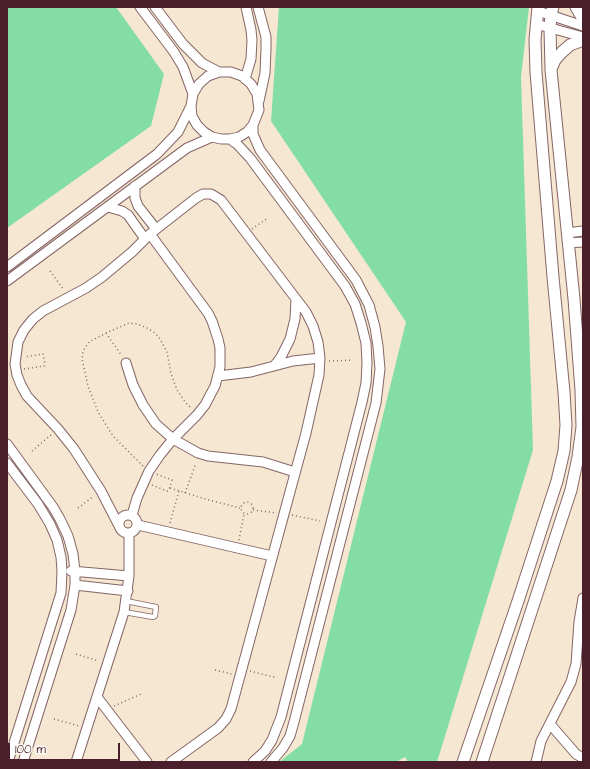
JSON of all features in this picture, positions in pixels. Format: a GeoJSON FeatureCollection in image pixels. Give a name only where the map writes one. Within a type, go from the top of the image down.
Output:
{"type":"FeatureCollection","features":[{"type":"Feature","properties":{"kind":"street"},"geometry":{"type":"LineString","coordinates":[[140,7],[174,52],[183,67],[193,94]]}},
{"type":"Feature","properties":{"kind":"street"},"geometry":{"type":"LineString","coordinates":[[156,7],[192,54],[202,63],[219,72]]}},
{"type":"Feature","properties":{"kind":"street"},"geometry":{"type":"LineString","coordinates":[[245,79],[251,60],[252,44],[251,30],[246,7]]}},
{"type":"Feature","properties":{"kind":"street"},"geometry":{"type":"LineString","coordinates":[[258,7],[266,37],[265,73],[257,118],[253,125],[247,132],[239,137],[221,139],[212,137],[204,132],[197,125],[192,116],[191,106],[193,94],[198,84],[208,76],[219,72],[231,72],[245,79],[251,84],[257,94],[259,102]]}},
{"type":"Feature","properties":{"kind":"street"},"geometry":{"type":"LineString","coordinates":[[576,7],[583,19]]}},
{"type":"Feature","properties":{"kind":"street"},"geometry":{"type":"LineString","coordinates":[[463,762],[521,594],[557,481],[564,451],[566,425],[564,392],[536,72],[535,40],[538,9],[552,11],[583,26]]}},
{"type":"Feature","properties":{"kind":"street"},"geometry":{"type":"LineString","coordinates":[[482,762],[566,506],[578,457],[582,427],[582,390],[551,70],[550,28],[552,11]]}},
{"type":"Feature","properties":{"kind":"street"},"geometry":{"type":"LineString","coordinates":[[536,24],[583,37]]}},
{"type":"Feature","properties":{"kind":"street"},"geometry":{"type":"LineString","coordinates":[[551,70],[555,60],[562,52],[570,45],[583,40]]}},
{"type":"Feature","properties":{"kind":"street"},"geometry":{"type":"LineString","coordinates":[[7,268],[157,154],[178,132],[191,106]]}},
{"type":"Feature","properties":{"kind":"street"},"geometry":{"type":"LineString","coordinates":[[253,125],[253,134],[260,150],[356,280],[369,304],[375,327],[380,370],[376,403],[294,722],[290,736],[283,748],[271,762]]}},
{"type":"Feature","properties":{"kind":"street"},"geometry":{"type":"LineString","coordinates":[[7,281],[187,148],[212,137]]}},
{"type":"Feature","properties":{"kind":"street"},"geometry":{"type":"LineString","coordinates":[[230,139],[250,158],[345,286],[355,304],[361,323],[366,343],[367,362],[366,383],[362,402],[281,717],[272,740],[265,750],[253,762]]}},
{"type":"Feature","properties":{"kind":"street"},"geometry":{"type":"LineString","coordinates":[[135,186],[135,198],[150,234]]}},
{"type":"Feature","properties":{"kind":"street"},"geometry":{"type":"LineString","coordinates":[[138,525],[135,530],[129,533],[123,532],[101,491],[84,464],[58,429],[27,396],[20,385],[16,370],[15,358],[18,342],[24,330],[32,320],[43,311],[69,298],[102,277],[150,234],[196,198],[207,194],[215,195],[221,200],[306,312],[313,326],[318,342],[320,360],[319,375],[284,514],[231,709],[222,724],[214,732],[171,762]]}},
{"type":"Feature","properties":{"kind":"street"},"geometry":{"type":"LineString","coordinates":[[108,207],[122,211],[150,234],[208,313],[220,348],[218,376],[215,386],[205,405],[173,439],[149,471],[132,515]]}},
{"type":"Feature","properties":{"kind":"street"},"geometry":{"type":"LineString","coordinates":[[567,238],[583,231]]}},
{"type":"Feature","properties":{"kind":"street"},"geometry":{"type":"LineString","coordinates":[[567,238],[583,242]]}},
{"type":"Feature","properties":{"kind":"street"},"geometry":{"type":"LineString","coordinates":[[275,364],[284,352],[290,339],[296,319],[296,299]]}},
{"type":"Feature","properties":{"kind":"street"},"geometry":{"type":"LineString","coordinates":[[218,376],[250,372],[275,364],[297,360],[320,360]]}},
{"type":"Feature","properties":{"kind":"street"},"geometry":{"type":"LineString","coordinates":[[126,363],[132,385],[143,405],[156,424],[173,439],[198,453],[208,456],[263,462],[295,472]]}},
{"type":"Feature","properties":{"kind":"street"},"geometry":{"type":"LineString","coordinates":[[7,444],[53,506],[60,519],[70,542],[75,571],[75,585],[71,610],[23,762]]}},
{"type":"Feature","properties":{"kind":"street"},"geometry":{"type":"LineString","coordinates":[[7,464],[38,504],[50,524],[57,540],[61,557],[62,572],[61,593],[8,762]]}},
{"type":"Feature","properties":{"kind":"street"},"geometry":{"type":"LineString","coordinates":[[118,524],[123,516],[129,514],[136,519],[138,525]]}},
{"type":"Feature","properties":{"kind":"street"},"geometry":{"type":"LineString","coordinates":[[138,525],[272,556]]}},
{"type":"Feature","properties":{"kind":"street"},"geometry":{"type":"LineString","coordinates":[[76,762],[124,612],[129,576],[129,533]]}},
{"type":"Feature","properties":{"kind":"street"},"geometry":{"type":"LineString","coordinates":[[62,572],[75,571],[129,576]]}},
{"type":"Feature","properties":{"kind":"street"},"geometry":{"type":"LineString","coordinates":[[75,585],[128,590]]}},
{"type":"Feature","properties":{"kind":"street"},"geometry":{"type":"LineString","coordinates":[[536,762],[541,741],[571,682],[576,664],[579,622],[583,598]]}},
{"type":"Feature","properties":{"kind":"street"},"geometry":{"type":"LineString","coordinates":[[97,696],[146,762]]}},
{"type":"Feature","properties":{"kind":"street"},"geometry":{"type":"LineString","coordinates":[[550,724],[572,749],[583,758]]}},
{"type":"Feature","properties":{"kind":"lane"},"geometry":{"type":"LineString","coordinates":[[124,612],[155,616],[156,607],[126,602]]}},
{"type":"Feature","properties":{"kind":"path"},"geometry":{"type":"LineString","coordinates":[[246,233],[268,218]]}},
{"type":"Feature","properties":{"kind":"path"},"geometry":{"type":"LineString","coordinates":[[50,271],[69,298]]}},
{"type":"Feature","properties":{"kind":"path"},"geometry":{"type":"LineString","coordinates":[[106,333],[126,363]]}},
{"type":"Feature","properties":{"kind":"path"},"geometry":{"type":"LineString","coordinates":[[15,358],[42,354],[45,364],[44,366],[16,370]]}},
{"type":"Feature","properties":{"kind":"path"},"geometry":{"type":"LineString","coordinates":[[320,360],[353,360]]}},
{"type":"Feature","properties":{"kind":"path"},"geometry":{"type":"LineString","coordinates":[[32,451],[58,429]]}},
{"type":"Feature","properties":{"kind":"path"},"geometry":{"type":"LineString","coordinates":[[185,493],[196,463]]}},
{"type":"Feature","properties":{"kind":"path"},"geometry":{"type":"LineString","coordinates":[[144,482],[167,491],[170,488],[172,480],[149,471]]}},
{"type":"Feature","properties":{"kind":"path"},"geometry":{"type":"LineString","coordinates":[[170,488],[240,508],[242,512],[245,513],[250,513],[253,510],[320,521]]}},
{"type":"Feature","properties":{"kind":"path"},"geometry":{"type":"LineString","coordinates":[[78,508],[101,491]]}},
{"type":"Feature","properties":{"kind":"path"},"geometry":{"type":"LineString","coordinates":[[170,523],[179,491]]}},
{"type":"Feature","properties":{"kind":"path"},"geometry":{"type":"LineString","coordinates":[[240,508],[242,503],[248,501],[252,503],[253,510]]}},
{"type":"Feature","properties":{"kind":"path"},"geometry":{"type":"LineString","coordinates":[[239,540],[245,513]]}},
{"type":"Feature","properties":{"kind":"path"},"geometry":{"type":"LineString","coordinates":[[76,654],[107,664]]}},
{"type":"Feature","properties":{"kind":"path"},"geometry":{"type":"LineString","coordinates":[[215,670],[241,672],[277,678]]}},
{"type":"Feature","properties":{"kind":"path"},"geometry":{"type":"LineString","coordinates":[[107,709],[141,694]]}},
{"type":"Feature","properties":{"kind":"path"},"geometry":{"type":"LineString","coordinates":[[54,719],[87,729]]}},
{"type":"Feature","properties":{"kind":"green space"},"geometry":{"type":"Polygon","coordinates":[[[7,7],[116,7],[164,74],[151,126],[7,228],[7,7]]]}},
{"type":"Feature","properties":{"kind":"green space"},"geometry":{"type":"Polygon","coordinates":[[[279,7],[529,7],[521,77],[533,450],[437,762],[408,762],[405,757],[396,762],[279,762],[302,744],[406,322],[271,121],[279,7]]]}}]}
